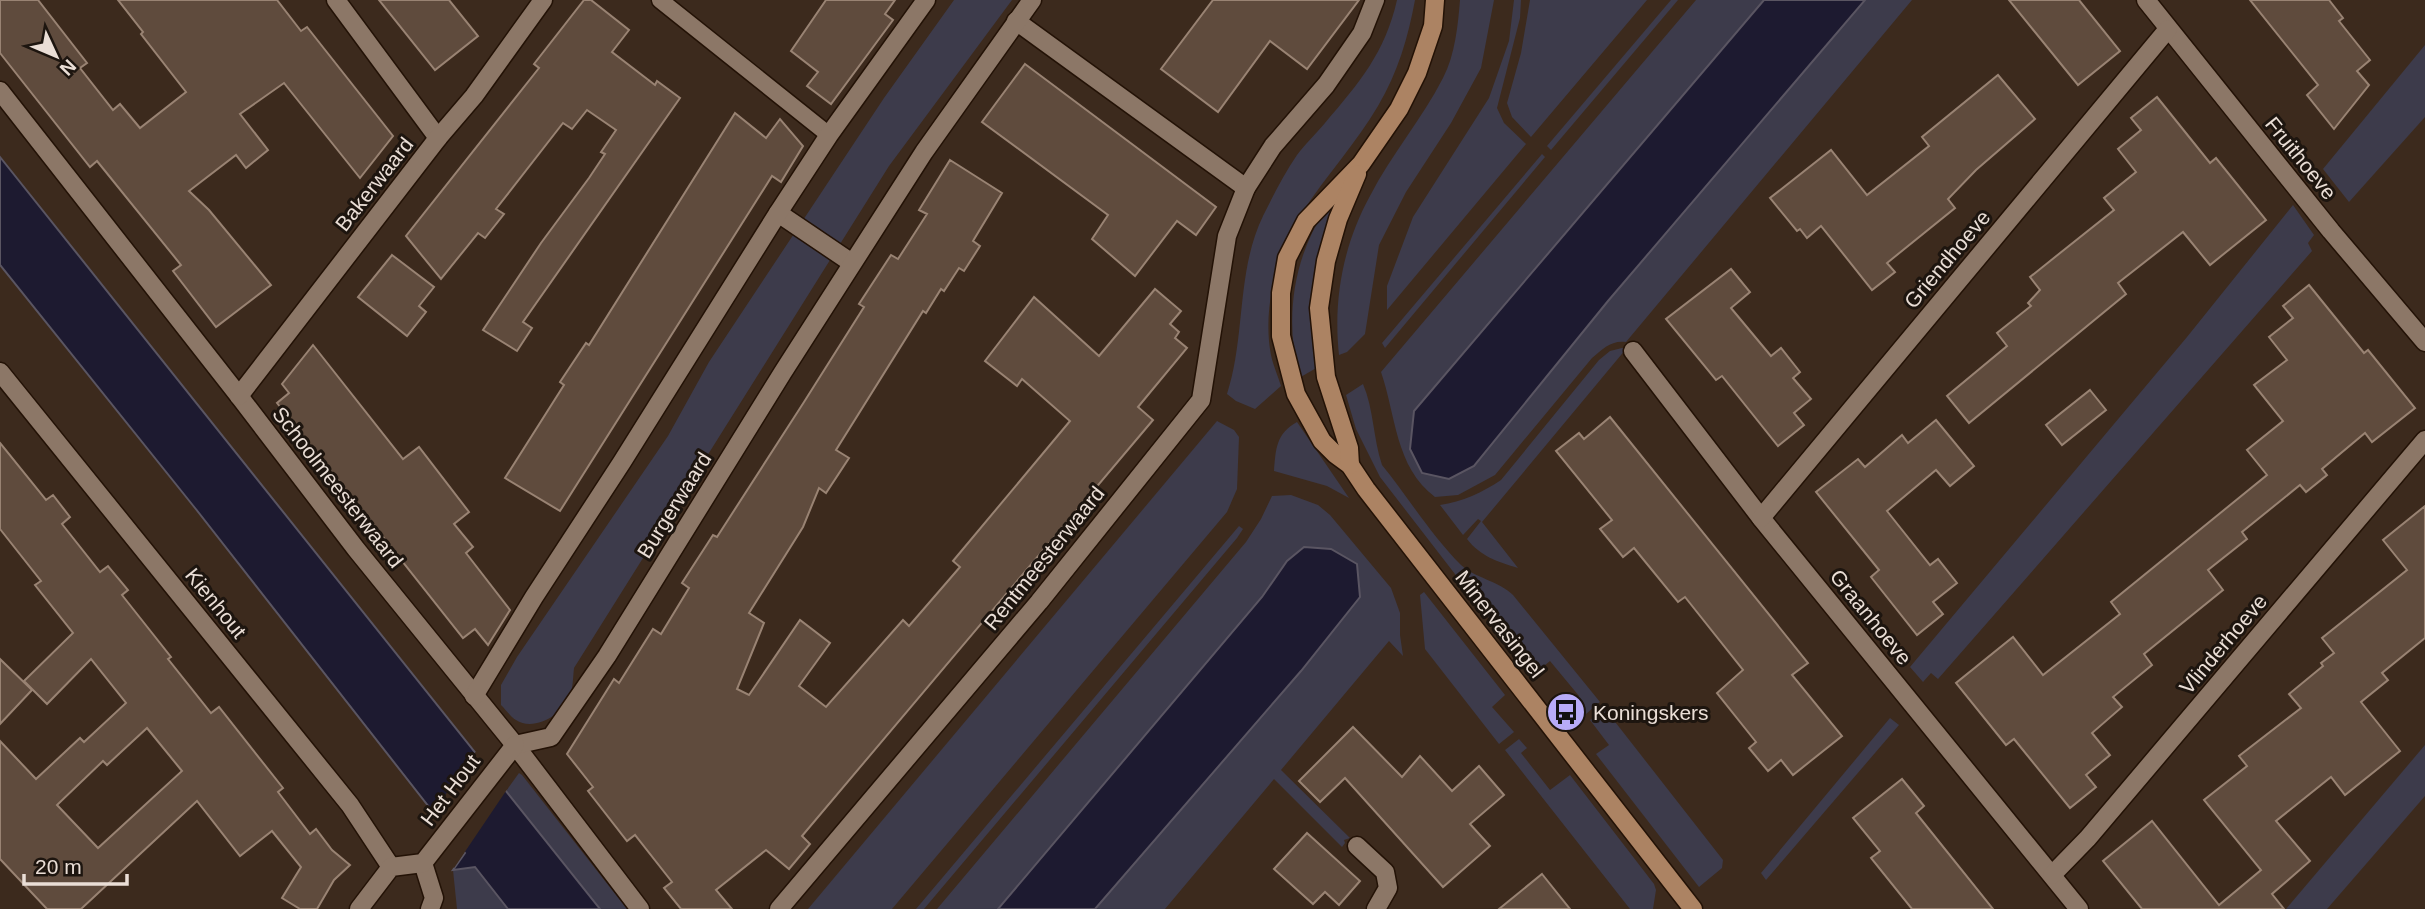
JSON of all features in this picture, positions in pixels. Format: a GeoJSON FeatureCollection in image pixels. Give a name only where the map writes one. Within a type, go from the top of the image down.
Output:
{"type":"FeatureCollection","features":[{"type":"Feature","properties":{"kind":"street"},"geometry":{"type":"LineString","coordinates":[[336,0],[418,107],[438,138]]}},
{"type":"Feature","properties":{"kind":"street","name":"Bakerwaard"},"geometry":{"type":"LineString","coordinates":[[239,396],[438,138],[474,96],[544,0]]}},
{"type":"Feature","properties":{"kind":"street"},"geometry":{"type":"LineString","coordinates":[[474,696],[778,213],[829,135],[926,0]]}},
{"type":"Feature","properties":{"kind":"street","name":"Burgerwaard"},"geometry":{"type":"LineString","coordinates":[[509,752],[551,737],[607,656],[924,152],[1032,0]]}},
{"type":"Feature","properties":{"kind":"street","name":"Rentmeesterwaard"},"geometry":{"type":"LineString","coordinates":[[779,909],[1039,602],[1201,400],[1227,236],[1247,188],[1273,146],[1326,85],[1362,33],[1375,0]]}},
{"type":"Feature","properties":{"kind":"street","name":"Minervasingel"},"geometry":{"type":"LineString","coordinates":[[1436,0],[1433,26],[1417,73],[1399,109],[1361,164],[1306,221],[1287,258],[1281,293],[1281,336],[1296,394],[1322,442],[1350,465],[1691,908]]}},
{"type":"Feature","properties":{"kind":"street","name":"Fruithoeve"},"geometry":{"type":"LineString","coordinates":[[2146,0],[2331,231],[2425,342]]}},
{"type":"Feature","properties":{"kind":"street"},"geometry":{"type":"LineString","coordinates":[[1016,20],[1247,188]]}},
{"type":"Feature","properties":{"kind":"street","name":"Griendhoeve"},"geometry":{"type":"LineString","coordinates":[[1761,518],[2168,29]]}},
{"type":"Feature","properties":{"kind":"street","name":"Schoolmeesterwaard"},"geometry":{"type":"LineString","coordinates":[[0,91],[356,549],[474,696],[509,752],[640,909]]}},
{"type":"Feature","properties":{"kind":"street","name":"Minervasingel"},"geometry":{"type":"LineString","coordinates":[[1350,465],[1349,448],[1326,377],[1320,308],[1326,261],[1338,219],[1361,164]]}},
{"type":"Feature","properties":{"kind":"street"},"geometry":{"type":"LineString","coordinates":[[778,213],[852,263]]}},
{"type":"Feature","properties":{"kind":"street","name":"Graanhoeve"},"geometry":{"type":"LineString","coordinates":[[1633,351],[1761,518],[2079,909]]}},
{"type":"Feature","properties":{"kind":"street","name":"Kienhout"},"geometry":{"type":"LineString","coordinates":[[0,372],[350,805],[391,867]]}},
{"type":"Feature","properties":{"kind":"street","name":"Vlinderhoeve"},"geometry":{"type":"LineString","coordinates":[[2052,875],[2088,838],[2425,440]]}},
{"type":"Feature","properties":{"kind":"street","name":"Het Hout"},"geometry":{"type":"LineString","coordinates":[[423,863],[509,752]]}},
{"type":"Feature","properties":{"kind":"street"},"geometry":{"type":"LineString","coordinates":[[1357,846],[1385,872],[1388,888],[1376,909]]}},
{"type":"Feature","properties":{"kind":"street"},"geometry":{"type":"LineString","coordinates":[[359,909],[391,867],[423,863],[434,898],[430,909]]}},
{"type":"Feature","properties":{"kind":"lane"},"geometry":{"type":"LineString","coordinates":[[660,0],[829,135]]}},
{"type":"Feature","properties":{"kind":"shaded area"},"geometry":{"type":"Polygon","coordinates":[[[954,0],[1012,0],[889,166],[574,668],[572,690],[567,703],[555,715],[539,722],[531,724],[516,720],[501,705],[501,685],[517,657],[668,436],[709,362],[884,98],[954,0]]]}},
{"type":"Feature","properties":{"kind":"shaded area"},"geometry":{"type":"Polygon","coordinates":[[[1397,0],[1415,0],[1397,68],[1369,120],[1303,211],[1279,261],[1270,299],[1269,337],[1272,359],[1281,386],[1255,409],[1227,394],[1237,349],[1245,281],[1254,237],[1283,177],[1297,155],[1349,94],[1378,52],[1397,0]]]}},
{"type":"Feature","properties":{"kind":"shaded area"},"geometry":{"type":"Polygon","coordinates":[[[1460,0],[1494,0],[1481,68],[1451,123],[1406,192],[1379,245],[1365,334],[1347,352],[1339,355],[1339,293],[1353,234],[1378,181],[1426,108],[1447,69],[1455,40],[1460,0]]]}},
{"type":"Feature","properties":{"kind":"shaded area"},"geometry":{"type":"Polygon","coordinates":[[[1514,0],[1521,0],[1520,18],[1497,108],[1504,123],[1526,144],[1387,310],[1387,286],[1413,217],[1489,98],[1509,41],[1514,0]]]}},
{"type":"Feature","properties":{"kind":"shaded area"},"geometry":{"type":"Polygon","coordinates":[[[1530,0],[1647,0],[1531,137],[1512,117],[1507,103],[1521,53],[1530,0]]]}},
{"type":"Feature","properties":{"kind":"shaded area"},"geometry":{"type":"Polygon","coordinates":[[[1671,0],[1678,0],[1551,150],[1547,146],[1671,0]]]}},
{"type":"Feature","properties":{"kind":"shaded area"},"geometry":{"type":"Polygon","coordinates":[[[1696,0],[1764,0],[1414,411],[1410,449],[1422,472],[1474,466],[1608,301],[1865,0],[1912,0],[1626,342],[1612,344],[1592,358],[1495,475],[1458,495],[1435,497],[1422,485],[1404,456],[1381,372],[1696,0]]]}},
{"type":"Feature","properties":{"kind":"shaded area"},"geometry":{"type":"Polygon","coordinates":[[[1764,0],[1865,0],[1608,301],[1474,466],[1449,479],[1422,473],[1410,449],[1414,411],[1764,0]]]}},
{"type":"Feature","properties":{"kind":"shaded area"},"geometry":{"type":"Polygon","coordinates":[[[2425,45],[2425,117],[2349,202],[2323,169],[2425,45]]]}},
{"type":"Feature","properties":{"kind":"shaded area"},"geometry":{"type":"Polygon","coordinates":[[[1542,154],[1545,157],[1385,348],[1382,343],[1542,154]]]}},
{"type":"Feature","properties":{"kind":"shaded area"},"geometry":{"type":"Polygon","coordinates":[[[0,157],[600,909],[508,909],[475,867],[453,870],[465,853],[195,508],[0,265],[0,157]]]}},
{"type":"Feature","properties":{"kind":"shaded area"},"geometry":{"type":"Polygon","coordinates":[[[2293,205],[2314,235],[2308,243],[2312,251],[1938,679],[1931,673],[1923,682],[1910,667],[2187,337],[2293,205]]]}},
{"type":"Feature","properties":{"kind":"shaded area"},"geometry":{"type":"Polygon","coordinates":[[[1331,209],[1335,212],[1318,367],[1299,378],[1293,334],[1294,291],[1305,249],[1314,229],[1325,210],[1331,209]]]}},
{"type":"Feature","properties":{"kind":"shaded area"},"geometry":{"type":"Polygon","coordinates":[[[1626,349],[1482,522],[1518,568],[1484,554],[1467,539],[1481,521],[1478,519],[1463,535],[1440,505],[1472,496],[1501,480],[1599,360],[1610,351],[1626,349]]]}},
{"type":"Feature","properties":{"kind":"shaded area"},"geometry":{"type":"Polygon","coordinates":[[[1363,384],[1382,465],[1461,565],[1513,595],[1600,702],[1586,714],[1576,700],[1579,696],[1550,661],[1533,675],[1380,477],[1356,429],[1346,395],[1363,384]]]}},
{"type":"Feature","properties":{"kind":"shaded area"},"geometry":{"type":"Polygon","coordinates":[[[1217,421],[1234,430],[1239,437],[1237,489],[1227,512],[892,909],[808,909],[1217,421]]]}},
{"type":"Feature","properties":{"kind":"shaded area"},"geometry":{"type":"Polygon","coordinates":[[[1297,422],[1349,498],[1327,486],[1274,471],[1281,437],[1297,422]]]}},
{"type":"Feature","properties":{"kind":"shaded area"},"geometry":{"type":"Polygon","coordinates":[[[1291,495],[1318,505],[1330,515],[1391,588],[1400,613],[1403,656],[1389,641],[1281,770],[1350,838],[1344,840],[1342,847],[1274,779],[1165,909],[1095,909],[1301,671],[1360,597],[1287,561],[1262,597],[998,909],[937,909],[1246,542],[1272,496],[1291,495]]]}},
{"type":"Feature","properties":{"kind":"shaded area"},"geometry":{"type":"Polygon","coordinates":[[[1239,526],[1243,529],[1237,538],[924,909],[916,909],[1239,526]]]}},
{"type":"Feature","properties":{"kind":"shaded area"},"geometry":{"type":"Polygon","coordinates":[[[1304,547],[1331,549],[1357,564],[1360,597],[1301,671],[1095,909],[998,909],[1262,597],[1287,561],[1304,547]]]}},
{"type":"Feature","properties":{"kind":"shaded area"},"geometry":{"type":"Polygon","coordinates":[[[1424,592],[1505,695],[1492,707],[1514,732],[1499,744],[1425,649],[1420,595],[1424,592]]]}},
{"type":"Feature","properties":{"kind":"shaded area"},"geometry":{"type":"Polygon","coordinates":[[[1605,709],[1723,860],[1722,868],[1699,887],[1596,754],[1609,745],[1590,720],[1605,709]]]}},
{"type":"Feature","properties":{"kind":"shaded area"},"geometry":{"type":"Polygon","coordinates":[[[1890,718],[1899,725],[1766,880],[1761,873],[1890,718]]]}},
{"type":"Feature","properties":{"kind":"shaded area"},"geometry":{"type":"Polygon","coordinates":[[[1519,739],[1527,748],[1521,753],[1550,790],[1570,775],[1654,884],[1656,890],[1653,909],[1630,909],[1505,750],[1519,739]]]}},
{"type":"Feature","properties":{"kind":"shaded area"},"geometry":{"type":"Polygon","coordinates":[[[2425,745],[2425,796],[2327,909],[2286,909],[2425,745]]]}},
{"type":"Feature","properties":{"kind":"shaded area"},"geometry":{"type":"Polygon","coordinates":[[[519,773],[627,909],[600,909],[506,791],[519,773]]]}},
{"type":"Feature","properties":{"kind":"shaded area"},"geometry":{"type":"Polygon","coordinates":[[[475,867],[508,909],[457,909],[453,870],[475,867]]]}},
{"type":"Feature","properties":{"kind":"pier"},"geometry":{"type":"Polygon","coordinates":[[[477,750],[508,788],[454,868],[452,866],[460,853],[431,815],[477,750]]]}},
{"type":"Feature","properties":{"kind":"building"},"geometry":{"type":"Polygon","coordinates":[[[0,0],[38,0],[87,63],[80,68],[113,110],[120,104],[140,128],[186,92],[118,0],[277,0],[301,31],[307,27],[393,136],[360,178],[284,83],[240,114],[268,150],[246,168],[236,155],[189,191],[209,210],[271,285],[216,327],[173,271],[181,265],[97,161],[90,167],[0,53],[0,0]]]}},
{"type":"Feature","properties":{"kind":"building"},"geometry":{"type":"Polygon","coordinates":[[[379,0],[449,0],[478,36],[435,70],[379,0]]]}},
{"type":"Feature","properties":{"kind":"building"},"geometry":{"type":"Polygon","coordinates":[[[584,0],[591,0],[629,30],[612,52],[655,85],[657,81],[680,98],[523,322],[532,328],[517,351],[483,330],[605,154],[601,152],[616,130],[587,110],[572,129],[563,123],[496,209],[504,214],[485,238],[478,233],[441,279],[406,236],[539,68],[534,64],[584,0]]]}},
{"type":"Feature","properties":{"kind":"building"},"geometry":{"type":"Polygon","coordinates":[[[826,0],[895,0],[885,14],[893,20],[831,104],[807,86],[818,72],[791,51],[826,0]]]}},
{"type":"Feature","properties":{"kind":"building"},"geometry":{"type":"Polygon","coordinates":[[[1213,0],[1359,0],[1307,69],[1270,41],[1218,112],[1161,69],[1213,0]]]}},
{"type":"Feature","properties":{"kind":"building"},"geometry":{"type":"Polygon","coordinates":[[[2009,0],[2079,0],[2120,51],[2078,85],[2009,0]]]}},
{"type":"Feature","properties":{"kind":"building"},"geometry":{"type":"Polygon","coordinates":[[[2250,0],[2329,0],[2343,18],[2339,21],[2370,60],[2357,71],[2369,85],[2334,129],[2307,95],[2318,85],[2250,0]]]}},
{"type":"Feature","properties":{"kind":"building"},"geometry":{"type":"Polygon","coordinates":[[[1025,64],[1216,207],[1196,235],[1177,221],[1135,276],[1092,239],[1108,215],[982,122],[1025,64]]]}},
{"type":"Feature","properties":{"kind":"building"},"geometry":{"type":"Polygon","coordinates":[[[1998,75],[2035,119],[1976,170],[1948,199],[1955,208],[1887,263],[1895,272],[1872,290],[1821,226],[1807,238],[1800,229],[1797,231],[1770,198],[1831,150],[1867,195],[1929,146],[1922,137],[1998,75]]]}},
{"type":"Feature","properties":{"kind":"building"},"geometry":{"type":"Polygon","coordinates":[[[2157,97],[2210,163],[2216,158],[2266,220],[2210,265],[2183,232],[2118,283],[2126,294],[1969,423],[1947,396],[2007,346],[1997,333],[2031,306],[2028,303],[2040,290],[2030,277],[2114,210],[2104,198],[2136,172],[2118,149],[2141,130],[2131,118],[2157,97]]]}},
{"type":"Feature","properties":{"kind":"building"},"geometry":{"type":"Polygon","coordinates":[[[735,113],[766,138],[780,119],[803,146],[781,182],[772,176],[560,511],[505,478],[564,385],[560,382],[586,343],[589,345],[735,113]]]}},
{"type":"Feature","properties":{"kind":"building"},"geometry":{"type":"Polygon","coordinates":[[[950,160],[1002,193],[973,241],[980,246],[964,271],[959,268],[926,313],[923,311],[836,450],[849,458],[826,493],[819,488],[803,527],[749,613],[764,623],[737,689],[749,695],[800,620],[830,643],[799,686],[826,707],[903,620],[909,626],[960,567],[953,561],[1070,421],[1022,379],[1017,386],[985,361],[1034,297],[1099,356],[1155,289],[1181,311],[1170,324],[1179,332],[1175,338],[1187,348],[1138,407],[1153,420],[802,836],[810,844],[789,869],[766,850],[716,890],[732,909],[681,909],[664,888],[672,882],[635,835],[627,841],[588,791],[593,787],[567,754],[614,679],[619,683],[653,629],[661,634],[689,588],[682,583],[713,535],[717,537],[804,402],[864,307],[859,304],[891,255],[898,259],[927,214],[919,210],[950,160]]]}},
{"type":"Feature","properties":{"kind":"building"},"geometry":{"type":"Polygon","coordinates":[[[392,255],[434,287],[419,306],[426,312],[407,336],[358,297],[392,255]]]}},
{"type":"Feature","properties":{"kind":"building"},"geometry":{"type":"Polygon","coordinates":[[[1731,269],[1750,292],[1731,308],[1771,356],[1781,348],[1800,372],[1793,378],[1811,399],[1794,413],[1804,425],[1778,446],[1722,376],[1716,380],[1666,319],[1731,269]]]}},
{"type":"Feature","properties":{"kind":"building"},"geometry":{"type":"Polygon","coordinates":[[[2309,285],[2364,353],[2368,350],[2415,408],[2372,442],[2365,433],[2322,469],[2327,475],[2306,492],[2300,485],[2242,532],[2247,539],[2208,570],[2223,590],[2144,654],[2152,665],[2113,697],[2122,707],[2092,733],[2110,755],[2086,775],[2096,787],[2070,808],[2014,739],[2006,745],[1956,683],[2013,637],[2043,675],[2120,614],[2111,602],[2267,475],[2247,450],[2283,421],[2254,385],[2287,360],[2269,337],[2293,318],[2283,306],[2309,285]]]}},
{"type":"Feature","properties":{"kind":"building"},"geometry":{"type":"Polygon","coordinates":[[[313,345],[403,459],[419,447],[469,512],[454,524],[473,547],[466,553],[510,610],[488,645],[475,629],[463,638],[277,403],[289,393],[282,384],[313,345]]]}},
{"type":"Feature","properties":{"kind":"building"},"geometry":{"type":"Polygon","coordinates":[[[2090,390],[2106,410],[2062,445],[2046,425],[2090,390]]]}},
{"type":"Feature","properties":{"kind":"building"},"geometry":{"type":"Polygon","coordinates":[[[1610,417],[1808,663],[1792,675],[1842,736],[1793,775],[1781,760],[1768,771],[1749,748],[1756,742],[1717,693],[1743,670],[1685,597],[1678,602],[1634,548],[1623,557],[1600,529],[1612,520],[1556,451],[1579,433],[1584,439],[1610,417]]]}},
{"type":"Feature","properties":{"kind":"building"},"geometry":{"type":"Polygon","coordinates":[[[1936,420],[1974,466],[1950,486],[1936,470],[1887,511],[1930,565],[1938,559],[1957,583],[1933,602],[1943,614],[1917,635],[1871,577],[1879,570],[1816,492],[1858,459],[1865,467],[1902,435],[1908,443],[1936,420]]]}},
{"type":"Feature","properties":{"kind":"building"},"geometry":{"type":"Polygon","coordinates":[[[0,443],[46,500],[53,495],[70,517],[62,524],[100,572],[108,566],[128,590],[122,595],[171,657],[168,659],[211,713],[219,707],[283,788],[278,792],[310,834],[316,829],[332,850],[350,865],[334,880],[317,909],[300,909],[282,898],[301,867],[272,831],[240,856],[197,801],[81,909],[47,909],[0,859],[0,741],[36,779],[80,738],[84,742],[126,703],[91,659],[47,704],[24,681],[73,633],[35,585],[41,581],[0,529],[0,443]],[[147,728],[107,765],[103,761],[57,805],[98,848],[182,771],[147,728]]]}},
{"type":"Feature","properties":{"kind":"building"},"geometry":{"type":"Polygon","coordinates":[[[2425,506],[2425,638],[2382,673],[2388,680],[2361,702],[2400,751],[2345,795],[2331,777],[2276,821],[2310,861],[2272,894],[2284,909],[2142,909],[2103,861],[2152,821],[2219,905],[2261,870],[2204,800],[2247,766],[2239,756],[2301,708],[2289,694],[2323,666],[2321,663],[2334,653],[2322,638],[2407,570],[2383,540],[2425,506]]]}},
{"type":"Feature","properties":{"kind":"building"},"geometry":{"type":"Polygon","coordinates":[[[0,659],[32,690],[0,724],[0,659]]]}},
{"type":"Feature","properties":{"kind":"building"},"geometry":{"type":"Polygon","coordinates":[[[1353,727],[1402,777],[1420,756],[1452,791],[1479,766],[1504,795],[1470,824],[1490,846],[1443,887],[1345,778],[1320,802],[1299,781],[1353,727]]]}},
{"type":"Feature","properties":{"kind":"building"},"geometry":{"type":"Polygon","coordinates":[[[1902,779],[1924,806],[1916,813],[1993,909],[1912,909],[1871,858],[1880,851],[1853,818],[1902,779]]]}},
{"type":"Feature","properties":{"kind":"building"},"geometry":{"type":"Polygon","coordinates":[[[1307,833],[1360,881],[1339,905],[1325,892],[1313,904],[1274,869],[1307,833]]]}},
{"type":"Feature","properties":{"kind":"building"},"geometry":{"type":"Polygon","coordinates":[[[1542,874],[1570,909],[1499,909],[1542,874]]]}},
{"type":"Feature","properties":{"kind":"place","name":"Koningskers"},"geometry":{"type":"Point","coordinates":[1566,712]}}]}
